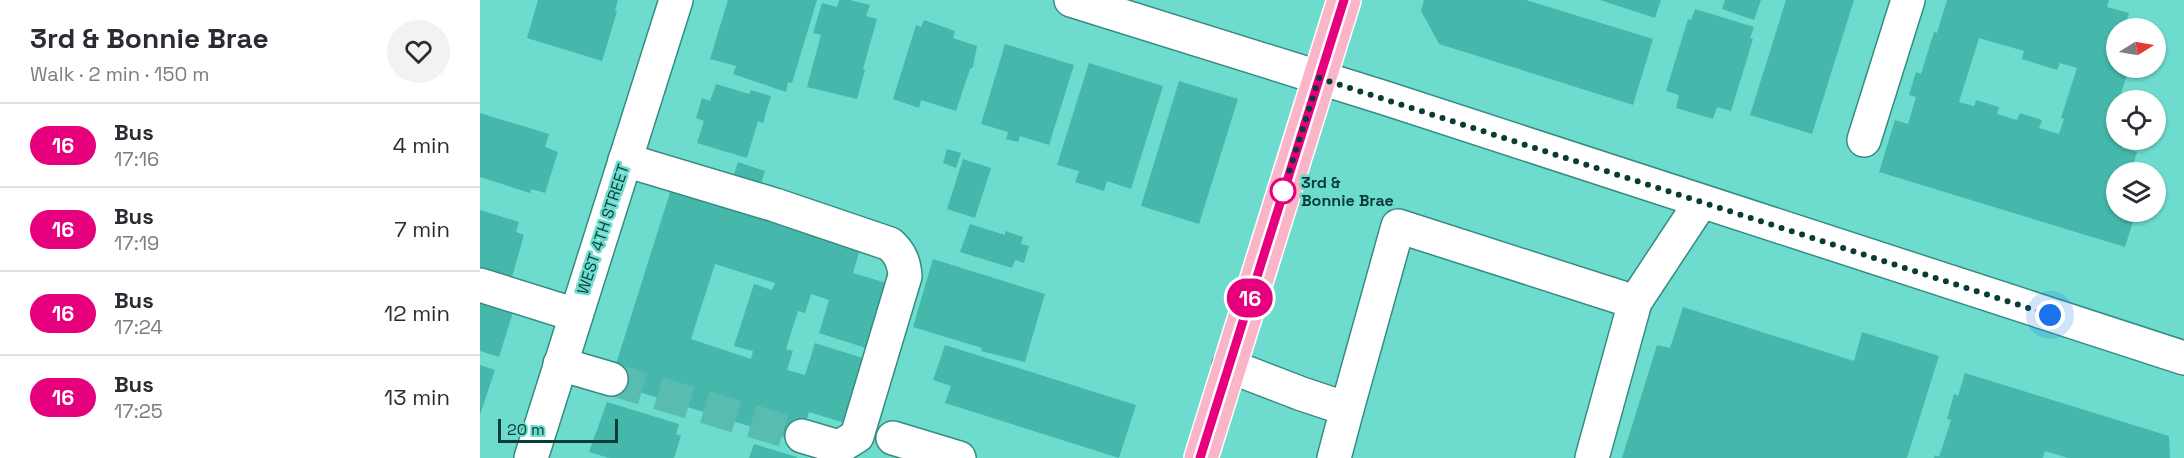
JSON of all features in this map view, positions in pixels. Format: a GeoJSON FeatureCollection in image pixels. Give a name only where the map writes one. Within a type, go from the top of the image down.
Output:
{"type":"FeatureCollection","features":[{"type":"Feature","properties":{"kind":"main road"},"geometry":{"type":"LineString","coordinates":[[1200,458],[1344,0]]}},
{"type":"Feature","properties":{"kind":"street","name":"WEST 4TH STREET"},"geometry":{"type":"LineString","coordinates":[[531,458],[676,0]]}},
{"type":"Feature","properties":{"kind":"street"},"geometry":{"type":"LineString","coordinates":[[1071,0],[2184,358]]}},
{"type":"Feature","properties":{"kind":"street"},"geometry":{"type":"LineString","coordinates":[[1864,140],[1908,0]]}},
{"type":"Feature","properties":{"kind":"street"},"geometry":{"type":"LineString","coordinates":[[625,160],[775,205],[890,244],[897,250],[904,263],[905,276],[857,436],[839,447],[802,436]]}},
{"type":"Feature","properties":{"kind":"street"},"geometry":{"type":"LineString","coordinates":[[1592,458],[1635,302],[1701,202]]}},
{"type":"Feature","properties":{"kind":"street"},"geometry":{"type":"LineString","coordinates":[[1334,458],[1398,226],[1635,302]]}},
{"type":"Feature","properties":{"kind":"street"},"geometry":{"type":"LineString","coordinates":[[480,285],[576,315]]}},
{"type":"Feature","properties":{"kind":"street"},"geometry":{"type":"LineString","coordinates":[[560,364],[611,379]]}},
{"type":"Feature","properties":{"kind":"street"},"geometry":{"type":"LineString","coordinates":[[1229,366],[1295,392],[1347,409]]}},
{"type":"Feature","properties":{"kind":"street"},"geometry":{"type":"LineString","coordinates":[[893,438],[960,458]]}},
{"type":"Feature","properties":{"kind":"building"},"geometry":{"type":"Polygon","coordinates":[[[538,0],[618,0],[615,11],[617,12],[602,61],[527,38],[538,0]]]}},
{"type":"Feature","properties":{"kind":"building"},"geometry":{"type":"Polygon","coordinates":[[[728,0],[817,0],[792,83],[788,82],[786,92],[733,74],[736,66],[710,59],[728,0]]]}},
{"type":"Feature","properties":{"kind":"building"},"geometry":{"type":"Polygon","coordinates":[[[839,0],[870,5],[866,16],[877,19],[857,99],[807,87],[821,35],[813,33],[822,3],[837,7],[839,0]]]}},
{"type":"Feature","properties":{"kind":"building"},"geometry":{"type":"Polygon","coordinates":[[[1424,0],[1526,0],[1653,39],[1633,105],[1439,44],[1421,11],[1424,0]]]}},
{"type":"Feature","properties":{"kind":"building"},"geometry":{"type":"Polygon","coordinates":[[[1600,0],[1661,0],[1655,18],[1600,0]]]}},
{"type":"Feature","properties":{"kind":"building"},"geometry":{"type":"Polygon","coordinates":[[[1725,0],[1761,0],[1754,20],[1722,9],[1725,0]]]}},
{"type":"Feature","properties":{"kind":"building"},"geometry":{"type":"Polygon","coordinates":[[[1786,0],[1854,0],[1812,134],[1750,115],[1786,0]]]}},
{"type":"Feature","properties":{"kind":"building"},"geometry":{"type":"Polygon","coordinates":[[[1947,0],[2109,0],[2107,7],[2129,13],[2127,18],[2106,18],[2106,78],[2126,78],[2122,90],[2106,90],[2106,150],[2137,152],[2134,162],[2106,162],[2106,222],[2133,222],[2125,247],[1879,172],[1895,120],[1908,124],[1916,97],[1909,95],[1916,72],[1921,74],[1934,32],[1937,33],[1947,0]],[[1979,38],[1959,102],[1974,106],[1976,100],[1999,107],[1997,114],[2017,120],[2020,113],[2042,120],[2039,128],[2059,134],[2064,119],[2061,118],[2077,68],[2060,63],[2057,70],[2022,59],[2024,51],[1979,38]]]}},
{"type":"Feature","properties":{"kind":"building"},"geometry":{"type":"Polygon","coordinates":[[[1695,9],[1754,27],[1750,38],[1753,39],[1731,111],[1717,107],[1713,119],[1676,108],[1679,95],[1666,91],[1688,19],[1691,20],[1695,9]]]}},
{"type":"Feature","properties":{"kind":"building"},"geometry":{"type":"Polygon","coordinates":[[[924,20],[955,31],[953,38],[977,46],[973,67],[970,69],[956,111],[921,100],[919,108],[893,99],[916,25],[921,27],[924,20]]]}},
{"type":"Feature","properties":{"kind":"building"},"geometry":{"type":"Polygon","coordinates":[[[1005,44],[1074,65],[1049,145],[1020,136],[1018,142],[1006,139],[1008,132],[981,124],[1005,44]]]}},
{"type":"Feature","properties":{"kind":"building"},"geometry":{"type":"Polygon","coordinates":[[[1089,63],[1163,86],[1131,189],[1107,181],[1104,191],[1075,182],[1079,171],[1057,165],[1089,63]]]}},
{"type":"Feature","properties":{"kind":"building"},"geometry":{"type":"Polygon","coordinates":[[[1179,81],[1238,99],[1199,224],[1141,206],[1179,81]]]}},
{"type":"Feature","properties":{"kind":"building"},"geometry":{"type":"Polygon","coordinates":[[[716,84],[749,94],[751,90],[771,96],[763,123],[758,121],[747,158],[697,143],[704,121],[696,118],[702,98],[710,101],[716,84]]]}},
{"type":"Feature","properties":{"kind":"building"},"geometry":{"type":"Polygon","coordinates":[[[480,113],[549,134],[545,147],[558,152],[545,193],[531,189],[530,193],[480,177],[480,113]]]}},
{"type":"Feature","properties":{"kind":"building"},"geometry":{"type":"Polygon","coordinates":[[[947,149],[961,153],[956,168],[943,163],[947,149]]]}},
{"type":"Feature","properties":{"kind":"building"},"geometry":{"type":"Polygon","coordinates":[[[963,159],[991,168],[975,218],[947,209],[963,159]]]}},
{"type":"Feature","properties":{"kind":"building"},"geometry":{"type":"Polygon","coordinates":[[[738,162],[765,171],[757,195],[730,187],[738,162]]]}},
{"type":"Feature","properties":{"kind":"building"},"geometry":{"type":"Polygon","coordinates":[[[673,183],[862,243],[853,273],[893,285],[872,350],[819,333],[829,300],[811,294],[805,313],[798,311],[786,349],[793,351],[787,370],[805,375],[815,343],[869,360],[848,424],[809,412],[800,442],[610,383],[673,183]],[[715,264],[691,339],[751,359],[753,351],[734,346],[754,284],[772,290],[775,283],[715,264]]]}},
{"type":"Feature","properties":{"kind":"building"},"geometry":{"type":"Polygon","coordinates":[[[480,210],[519,222],[516,232],[524,235],[512,277],[502,274],[500,277],[480,271],[480,210]]]}},
{"type":"Feature","properties":{"kind":"building"},"geometry":{"type":"Polygon","coordinates":[[[970,224],[1005,235],[1005,231],[1023,237],[1021,244],[1029,246],[1024,263],[1015,260],[1012,268],[960,252],[970,224]]]}},
{"type":"Feature","properties":{"kind":"building"},"geometry":{"type":"Polygon","coordinates":[[[933,259],[1045,294],[1025,362],[981,351],[982,348],[913,327],[933,259]]]}},
{"type":"Feature","properties":{"kind":"building"},"geometry":{"type":"Polygon","coordinates":[[[480,295],[515,306],[499,357],[480,351],[480,295]]]}},
{"type":"Feature","properties":{"kind":"building"},"geometry":{"type":"Polygon","coordinates":[[[1683,307],[1854,361],[1862,332],[1939,356],[1907,458],[1622,458],[1657,345],[1670,348],[1683,307]]]}},
{"type":"Feature","properties":{"kind":"building"},"geometry":{"type":"Polygon","coordinates":[[[945,345],[1136,405],[1119,458],[945,403],[951,386],[933,380],[945,345]]]}},
{"type":"Feature","properties":{"kind":"building"},"geometry":{"type":"Polygon","coordinates":[[[480,365],[495,370],[480,415],[480,365]]]}},
{"type":"Feature","properties":{"kind":"building"},"geometry":{"type":"Polygon","coordinates":[[[1965,373],[2169,436],[2170,458],[2068,458],[2045,451],[2043,458],[1934,458],[1935,455],[1939,457],[1951,420],[1947,419],[1954,394],[1958,396],[1965,373]]]}},
{"type":"Feature","properties":{"kind":"building"},"geometry":{"type":"Polygon","coordinates":[[[607,402],[679,424],[676,434],[681,436],[674,458],[609,458],[589,452],[607,402]]]}},
{"type":"Feature","properties":{"kind":"building"},"geometry":{"type":"Polygon","coordinates":[[[754,444],[797,457],[797,458],[749,458],[754,444]]]}},
{"type":"Feature","properties":{"kind":"tunnel"},"geometry":{"type":"LineString","coordinates":[[611,379],[802,436]]}},
{"type":"Feature","properties":{"kind":"bus line","name":"16"},"geometry":{"type":"LineString","coordinates":[[1200,458],[1344,0]]}},
{"type":"Feature","properties":{"kind":"place","name":"3rd & Bonnie Brae"},"geometry":{"type":"Point","coordinates":[1283,191]}},
{"type":"Feature","properties":{"kind":"route"},"geometry":{"type":"LineString","coordinates":[[1283,191],[1319,78],[2050,315]]}}]}
